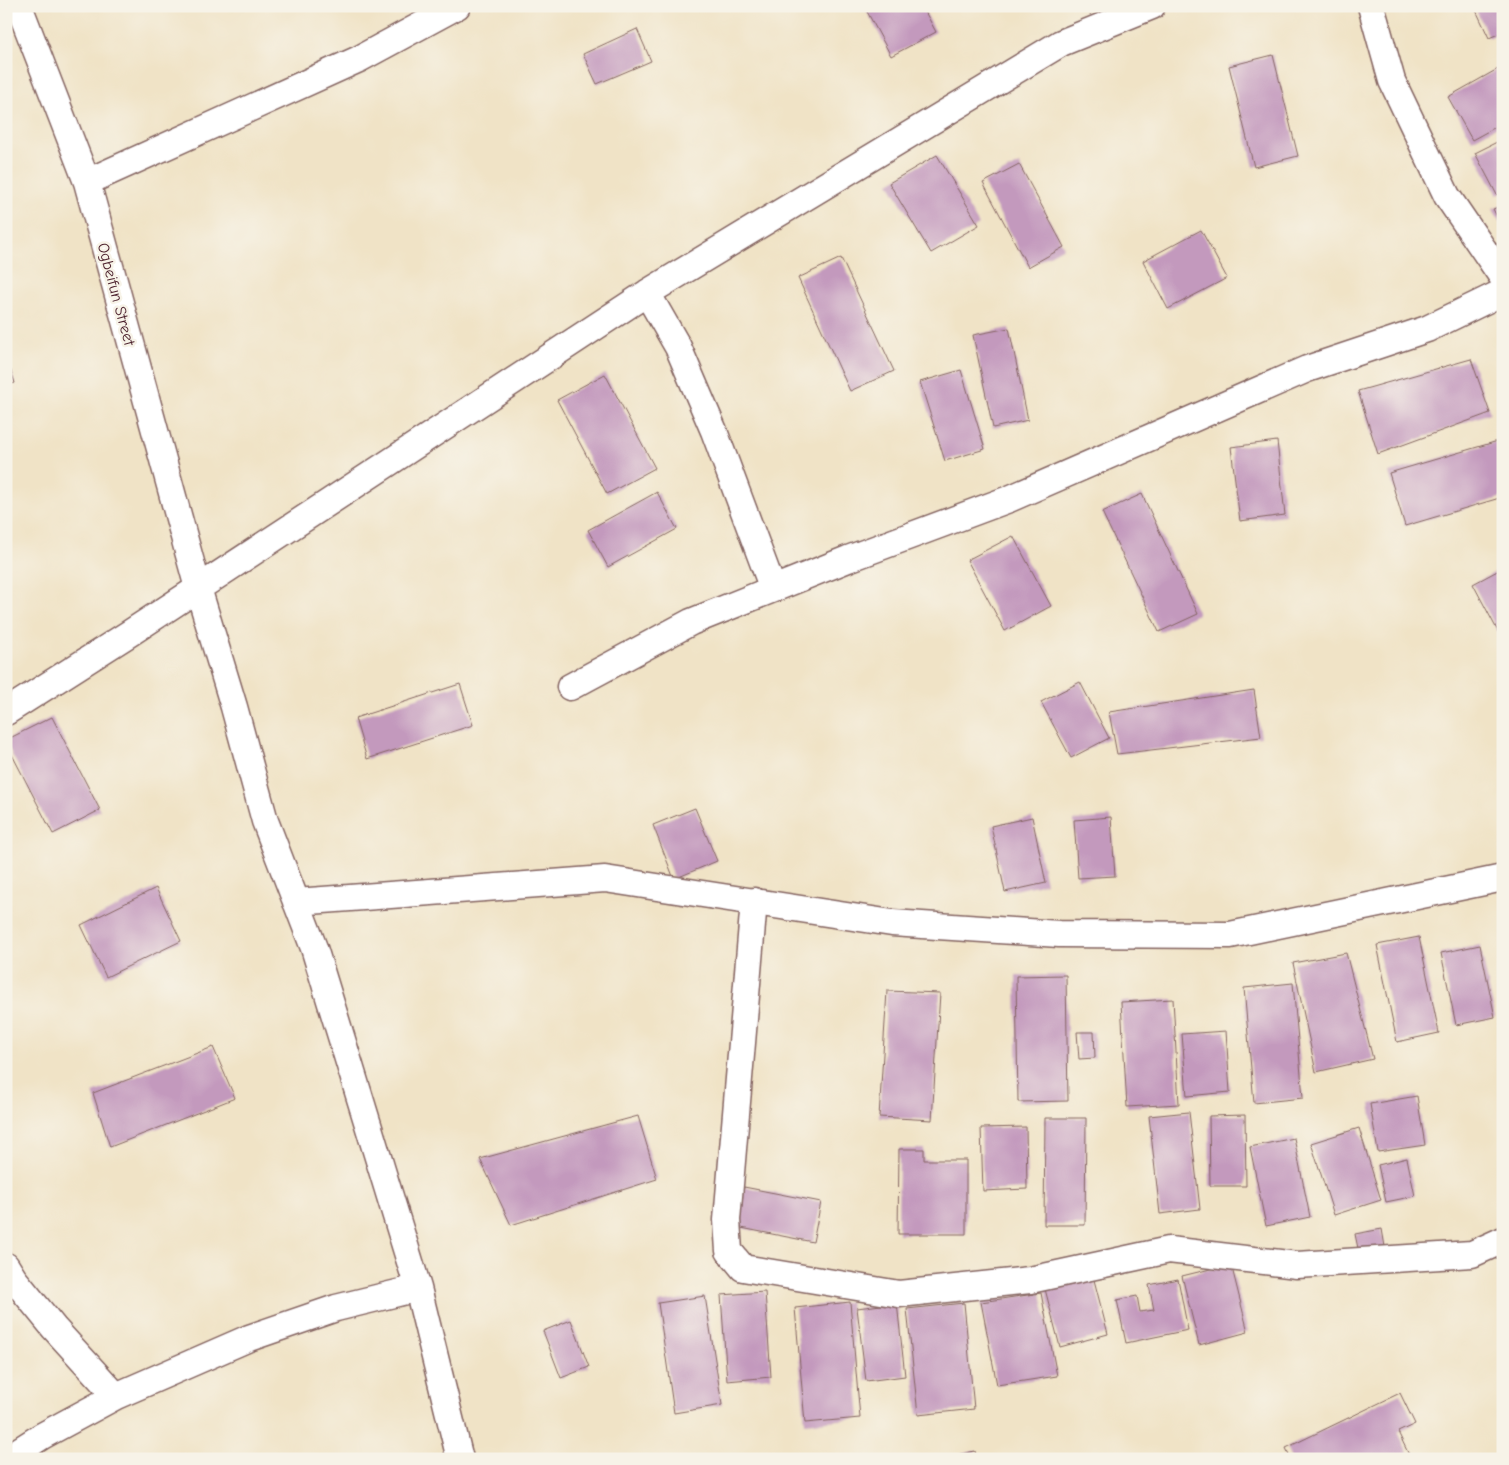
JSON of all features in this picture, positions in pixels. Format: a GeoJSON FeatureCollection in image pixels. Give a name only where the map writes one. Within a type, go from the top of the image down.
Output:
{"type":"FeatureCollection","features":[{"type":"Feature","properties":{"kind":"street","name":"Ogbeifun Street"},"geometry":{"type":"LineString","coordinates":[[19,6],[87,182],[198,588],[234,707],[265,821],[314,948],[418,1288],[460,1459]]}},
{"type":"Feature","properties":{"kind":"street"},"geometry":{"type":"LineString","coordinates":[[87,182],[359,59],[457,6]]}},
{"type":"Feature","properties":{"kind":"street"},"geometry":{"type":"LineString","coordinates":[[6,712],[647,293],[1061,43],[1152,6]]}},
{"type":"Feature","properties":{"kind":"street"},"geometry":{"type":"LineString","coordinates":[[1371,6],[1392,80],[1446,196],[1503,278]]}},
{"type":"Feature","properties":{"kind":"street"},"geometry":{"type":"LineString","coordinates":[[570,687],[691,622],[848,559],[1009,499],[1307,369],[1427,329],[1503,292]]}},
{"type":"Feature","properties":{"kind":"street"},"geometry":{"type":"LineString","coordinates":[[647,293],[678,347],[714,431],[773,589]]}},
{"type":"Feature","properties":{"kind":"street"},"geometry":{"type":"LineString","coordinates":[[296,902],[604,879],[892,923],[1059,934],[1230,935],[1503,878]]}},
{"type":"Feature","properties":{"kind":"street"},"geometry":{"type":"LineString","coordinates":[[754,901],[727,1220],[729,1251],[742,1268],[899,1294],[1030,1280],[1169,1250],[1297,1265],[1472,1254],[1503,1240]]}},
{"type":"Feature","properties":{"kind":"street"},"geometry":{"type":"LineString","coordinates":[[6,1266],[14,1279],[54,1328],[116,1396]]}},
{"type":"Feature","properties":{"kind":"street"},"geometry":{"type":"LineString","coordinates":[[6,1458],[116,1396],[249,1338],[336,1308],[418,1288]]}},
{"type":"Feature","properties":{"kind":"building"},"geometry":{"type":"Polygon","coordinates":[[[864,6],[922,6],[936,32],[891,56],[864,6]]]}},
{"type":"Feature","properties":{"kind":"building"},"geometry":{"type":"Polygon","coordinates":[[[1474,6],[1503,6],[1503,32],[1489,38],[1474,6]]]}},
{"type":"Feature","properties":{"kind":"building"},"geometry":{"type":"Polygon","coordinates":[[[637,29],[651,61],[597,84],[583,54],[637,29]]]}},
{"type":"Feature","properties":{"kind":"building"},"geometry":{"type":"Polygon","coordinates":[[[1273,55],[1298,156],[1254,167],[1229,66],[1273,55]]]}},
{"type":"Feature","properties":{"kind":"building"},"geometry":{"type":"Polygon","coordinates":[[[1503,66],[1503,123],[1472,140],[1448,97],[1503,66]]]}},
{"type":"Feature","properties":{"kind":"building"},"geometry":{"type":"Polygon","coordinates":[[[1503,139],[1503,192],[1497,195],[1475,153],[1503,139]]]}},
{"type":"Feature","properties":{"kind":"building"},"geometry":{"type":"Polygon","coordinates":[[[937,155],[979,225],[931,253],[889,183],[937,155]]]}},
{"type":"Feature","properties":{"kind":"building"},"geometry":{"type":"Polygon","coordinates":[[[1019,164],[1064,247],[1028,267],[983,183],[1019,164]]]}},
{"type":"Feature","properties":{"kind":"building"},"geometry":{"type":"Polygon","coordinates":[[[1503,205],[1503,228],[1493,209],[1503,205]]]}},
{"type":"Feature","properties":{"kind":"building"},"geometry":{"type":"Polygon","coordinates":[[[1201,230],[1227,278],[1168,309],[1143,261],[1201,230]]]}},
{"type":"Feature","properties":{"kind":"building"},"geometry":{"type":"Polygon","coordinates":[[[841,258],[894,371],[850,391],[798,278],[841,258]]]}},
{"type":"Feature","properties":{"kind":"building"},"geometry":{"type":"Polygon","coordinates":[[[1009,328],[1028,420],[993,428],[973,335],[1009,328]]]}},
{"type":"Feature","properties":{"kind":"building"},"geometry":{"type":"Polygon","coordinates":[[[6,356],[15,383],[6,386],[6,356]]]}},
{"type":"Feature","properties":{"kind":"building"},"geometry":{"type":"Polygon","coordinates":[[[1471,359],[1490,413],[1378,454],[1358,391],[1471,359]]]}},
{"type":"Feature","properties":{"kind":"building"},"geometry":{"type":"Polygon","coordinates":[[[961,370],[985,449],[945,461],[920,382],[961,370]]]}},
{"type":"Feature","properties":{"kind":"building"},"geometry":{"type":"Polygon","coordinates":[[[605,374],[655,468],[607,494],[557,400],[605,374]]]}},
{"type":"Feature","properties":{"kind":"building"},"geometry":{"type":"Polygon","coordinates":[[[1277,441],[1285,515],[1240,521],[1231,447],[1277,441]]]}},
{"type":"Feature","properties":{"kind":"building"},"geometry":{"type":"Polygon","coordinates":[[[1498,441],[1503,456],[1503,497],[1405,526],[1389,473],[1498,441]]]}},
{"type":"Feature","properties":{"kind":"building"},"geometry":{"type":"Polygon","coordinates":[[[657,492],[677,529],[608,567],[588,530],[657,492]]]}},
{"type":"Feature","properties":{"kind":"building"},"geometry":{"type":"Polygon","coordinates":[[[1142,494],[1198,614],[1159,632],[1102,512],[1142,494]]]}},
{"type":"Feature","properties":{"kind":"building"},"geometry":{"type":"Polygon","coordinates":[[[1013,536],[1051,606],[1005,631],[967,560],[1013,536]]]}},
{"type":"Feature","properties":{"kind":"building"},"geometry":{"type":"Polygon","coordinates":[[[1503,568],[1503,641],[1473,584],[1503,568]]]}},
{"type":"Feature","properties":{"kind":"building"},"geometry":{"type":"Polygon","coordinates":[[[1080,682],[1109,738],[1071,758],[1041,702],[1080,682]]]}},
{"type":"Feature","properties":{"kind":"building"},"geometry":{"type":"Polygon","coordinates":[[[460,684],[473,725],[367,759],[355,718],[460,684]]]}},
{"type":"Feature","properties":{"kind":"building"},"geometry":{"type":"Polygon","coordinates":[[[1254,690],[1261,737],[1117,754],[1109,712],[1254,690]]]}},
{"type":"Feature","properties":{"kind":"building"},"geometry":{"type":"Polygon","coordinates":[[[52,717],[100,810],[53,834],[6,743],[6,740],[52,717]]]}},
{"type":"Feature","properties":{"kind":"building"},"geometry":{"type":"Polygon","coordinates":[[[695,808],[717,861],[674,879],[653,825],[695,808]]]}},
{"type":"Feature","properties":{"kind":"building"},"geometry":{"type":"Polygon","coordinates":[[[1032,817],[1046,883],[1005,892],[991,826],[1032,817]]]}},
{"type":"Feature","properties":{"kind":"building"},"geometry":{"type":"Polygon","coordinates":[[[1111,817],[1115,876],[1078,878],[1074,820],[1111,817]]]}},
{"type":"Feature","properties":{"kind":"building"},"geometry":{"type":"Polygon","coordinates":[[[156,888],[181,941],[106,977],[81,925],[156,888]]]}},
{"type":"Feature","properties":{"kind":"building"},"geometry":{"type":"Polygon","coordinates":[[[1419,937],[1439,1033],[1397,1042],[1377,945],[1419,937]]]}},
{"type":"Feature","properties":{"kind":"building"},"geometry":{"type":"Polygon","coordinates":[[[1480,945],[1495,1017],[1456,1025],[1441,953],[1480,945]]]}},
{"type":"Feature","properties":{"kind":"building"},"geometry":{"type":"Polygon","coordinates":[[[1346,953],[1373,1059],[1316,1072],[1293,963],[1346,953]]]}},
{"type":"Feature","properties":{"kind":"building"},"geometry":{"type":"Polygon","coordinates":[[[1066,975],[1068,1101],[1018,1102],[1016,976],[1066,975]]]}},
{"type":"Feature","properties":{"kind":"building"},"geometry":{"type":"Polygon","coordinates":[[[1293,983],[1303,1098],[1254,1103],[1244,988],[1293,983]]]}},
{"type":"Feature","properties":{"kind":"building"},"geometry":{"type":"Polygon","coordinates":[[[887,991],[940,993],[932,1120],[879,1117],[887,991]]]}},
{"type":"Feature","properties":{"kind":"building"},"geometry":{"type":"Polygon","coordinates":[[[1173,999],[1179,1104],[1127,1107],[1121,1002],[1173,999]]]}},
{"type":"Feature","properties":{"kind":"building"},"geometry":{"type":"Polygon","coordinates":[[[1226,1031],[1230,1092],[1187,1096],[1182,1034],[1226,1031]]]}},
{"type":"Feature","properties":{"kind":"building"},"geometry":{"type":"Polygon","coordinates":[[[1077,1032],[1094,1032],[1095,1058],[1079,1059],[1077,1032]]]}},
{"type":"Feature","properties":{"kind":"building"},"geometry":{"type":"Polygon","coordinates":[[[213,1047],[235,1098],[110,1147],[93,1093],[213,1047]]]}},
{"type":"Feature","properties":{"kind":"building"},"geometry":{"type":"Polygon","coordinates":[[[1417,1096],[1425,1145],[1378,1152],[1370,1104],[1417,1096]]]}},
{"type":"Feature","properties":{"kind":"building"},"geometry":{"type":"Polygon","coordinates":[[[1189,1112],[1200,1209],[1160,1214],[1149,1116],[1189,1112]]]}},
{"type":"Feature","properties":{"kind":"building"},"geometry":{"type":"Polygon","coordinates":[[[1245,1115],[1246,1186],[1210,1186],[1209,1116],[1245,1115]]]}},
{"type":"Feature","properties":{"kind":"building"},"geometry":{"type":"Polygon","coordinates":[[[638,1116],[657,1179],[511,1225],[480,1159],[638,1116]]]}},
{"type":"Feature","properties":{"kind":"building"},"geometry":{"type":"Polygon","coordinates":[[[1045,1118],[1086,1118],[1085,1225],[1044,1225],[1045,1118]]]}},
{"type":"Feature","properties":{"kind":"building"},"geometry":{"type":"Polygon","coordinates":[[[1026,1127],[1027,1189],[983,1191],[981,1128],[1026,1127]]]}},
{"type":"Feature","properties":{"kind":"building"},"geometry":{"type":"Polygon","coordinates":[[[1359,1128],[1381,1200],[1334,1215],[1311,1143],[1359,1128]]]}},
{"type":"Feature","properties":{"kind":"building"},"geometry":{"type":"Polygon","coordinates":[[[1294,1138],[1310,1217],[1266,1226],[1250,1147],[1294,1138]]]}},
{"type":"Feature","properties":{"kind":"building"},"geometry":{"type":"Polygon","coordinates":[[[899,1149],[924,1149],[924,1160],[966,1160],[966,1234],[898,1234],[899,1149]]]}},
{"type":"Feature","properties":{"kind":"building"},"geometry":{"type":"Polygon","coordinates":[[[1407,1158],[1415,1196],[1386,1202],[1378,1165],[1407,1158]]]}},
{"type":"Feature","properties":{"kind":"building"},"geometry":{"type":"Polygon","coordinates":[[[744,1187],[821,1202],[813,1242],[736,1227],[744,1187]]]}},
{"type":"Feature","properties":{"kind":"building"},"geometry":{"type":"Polygon","coordinates":[[[1382,1229],[1385,1247],[1359,1253],[1355,1234],[1382,1229]]]}},
{"type":"Feature","properties":{"kind":"building"},"geometry":{"type":"Polygon","coordinates":[[[1231,1264],[1248,1332],[1199,1345],[1182,1276],[1231,1264]]]}},
{"type":"Feature","properties":{"kind":"building"},"geometry":{"type":"Polygon","coordinates":[[[1093,1276],[1108,1334],[1060,1347],[1045,1289],[1093,1276]]]}},
{"type":"Feature","properties":{"kind":"building"},"geometry":{"type":"Polygon","coordinates":[[[1178,1279],[1188,1330],[1126,1343],[1117,1300],[1137,1296],[1140,1312],[1154,1310],[1149,1285],[1178,1279]]]}},
{"type":"Feature","properties":{"kind":"building"},"geometry":{"type":"Polygon","coordinates":[[[765,1292],[771,1377],[727,1381],[721,1295],[765,1292]]]}},
{"type":"Feature","properties":{"kind":"building"},"geometry":{"type":"Polygon","coordinates":[[[1041,1293],[1057,1376],[997,1385],[981,1302],[1041,1293]]]}},
{"type":"Feature","properties":{"kind":"building"},"geometry":{"type":"Polygon","coordinates":[[[705,1296],[722,1405],[674,1413],[658,1303],[705,1296]]]}},
{"type":"Feature","properties":{"kind":"building"},"geometry":{"type":"Polygon","coordinates":[[[850,1302],[860,1418],[805,1423],[795,1308],[850,1302]]]}},
{"type":"Feature","properties":{"kind":"building"},"geometry":{"type":"Polygon","coordinates":[[[897,1303],[905,1376],[866,1381],[857,1308],[897,1303]]]}},
{"type":"Feature","properties":{"kind":"building"},"geometry":{"type":"Polygon","coordinates":[[[964,1303],[974,1409],[918,1415],[907,1309],[964,1303]]]}},
{"type":"Feature","properties":{"kind":"building"},"geometry":{"type":"Polygon","coordinates":[[[571,1320],[589,1367],[561,1378],[543,1331],[571,1320]]]}},
{"type":"Feature","properties":{"kind":"building"},"geometry":{"type":"Polygon","coordinates":[[[1400,1393],[1415,1424],[1398,1432],[1411,1459],[1291,1459],[1286,1448],[1400,1393]]]}},
{"type":"Feature","properties":{"kind":"building"},"geometry":{"type":"Polygon","coordinates":[[[975,1451],[977,1459],[943,1459],[943,1458],[975,1451]]]}}]}
